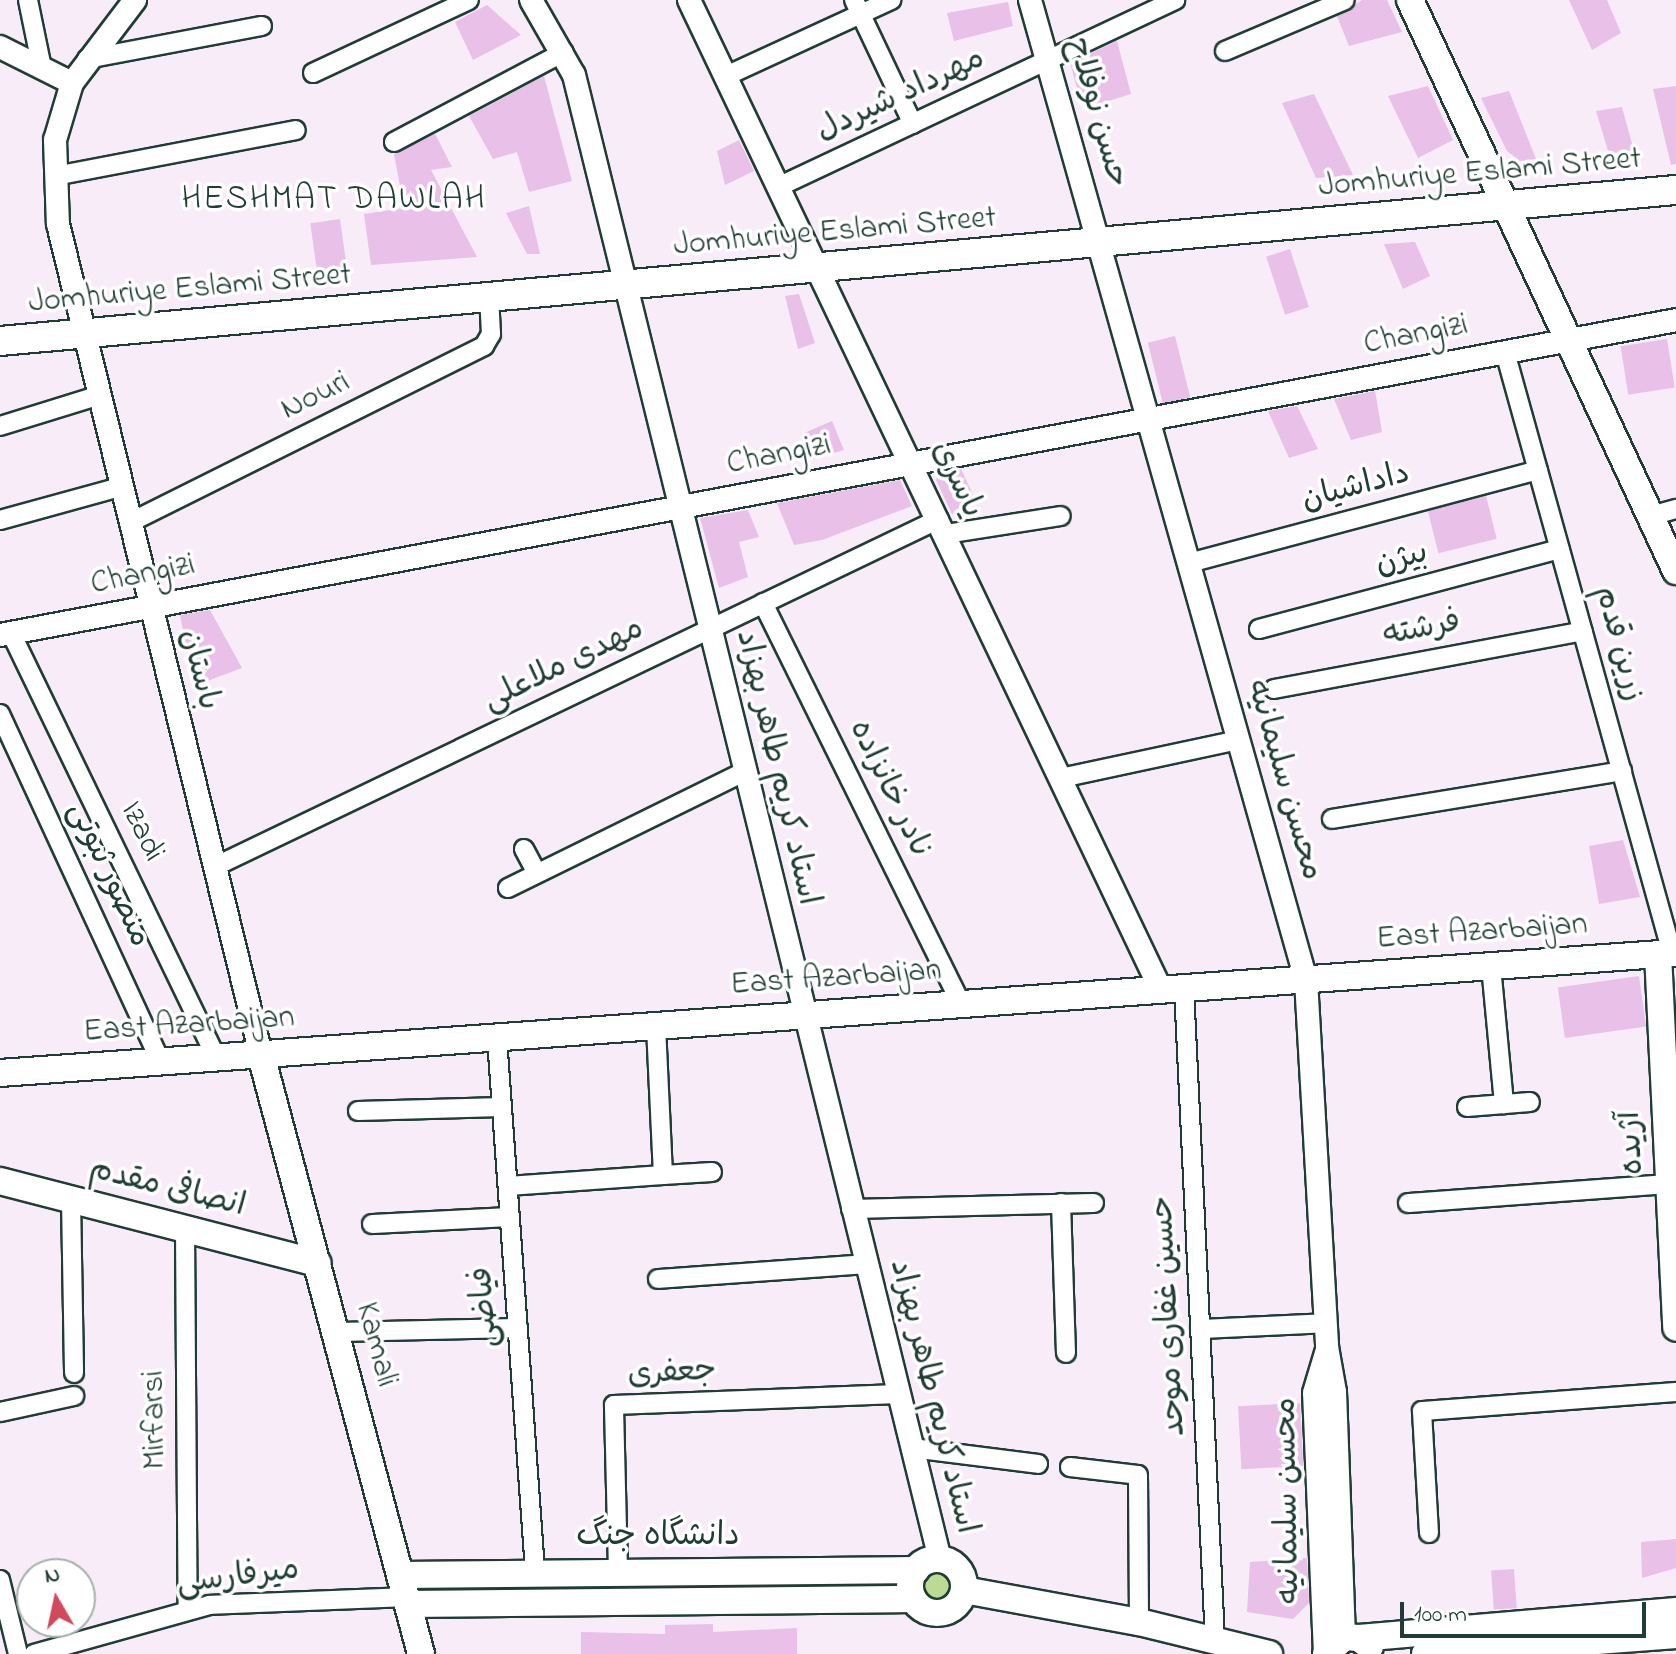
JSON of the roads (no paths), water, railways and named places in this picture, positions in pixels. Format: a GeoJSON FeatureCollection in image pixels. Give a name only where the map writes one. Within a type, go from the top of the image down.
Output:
{"type":"FeatureCollection","features":[{"type":"Feature","properties":{"kind":"main road"},"geometry":{"type":"LineString","coordinates":[[1410,0],[1571,339],[1663,512],[1676,571]]}},
{"type":"Feature","properties":{"kind":"main road","name":"Jomhuriye Eslami Street"},"geometry":{"type":"LineString","coordinates":[[0,341],[628,286],[815,259],[1100,243],[1676,190]]}},
{"type":"Feature","properties":{"kind":"main road","name":"East Azarbaijan"},"geometry":{"type":"LineString","coordinates":[[0,1073],[1669,953]]}},
{"type":"Feature","properties":{"kind":"main road","name":"آژیده"},"geometry":{"type":"LineString","coordinates":[[1669,953],[1676,1328]]}},
{"type":"Feature","properties":{"kind":"main road","name":"Kamali"},"geometry":{"type":"LineString","coordinates":[[261,1055],[421,1654]]}},
{"type":"Feature","properties":{"kind":"main road","name":"انصافی مقدم"},"geometry":{"type":"LineString","coordinates":[[0,1181],[318,1263]]}},
{"type":"Feature","properties":{"kind":"main road"},"geometry":{"type":"LineString","coordinates":[[962,1595],[955,1566],[928,1564],[910,1584],[913,1599],[924,1610],[940,1613],[962,1595],[1139,1622],[1216,1647]]}},
{"type":"Feature","properties":{"kind":"main road","name":"دانشگاه جنگ"},"geometry":{"type":"LineString","coordinates":[[405,1592],[535,1571],[928,1564]]}},
{"type":"Feature","properties":{"kind":"main road","name":"دانشگاه جنگ"},"geometry":{"type":"LineString","coordinates":[[405,1592],[913,1599]]}},
{"type":"Feature","properties":{"kind":"main road"},"geometry":{"type":"LineString","coordinates":[[962,1595],[1216,1647],[1269,1654]]}},
{"type":"Feature","properties":{"kind":"main road"},"geometry":{"type":"LineString","coordinates":[[1345,1647],[1676,1611]]}},
{"type":"Feature","properties":{"kind":"main road"},"geometry":{"type":"LineString","coordinates":[[1425,1654],[1676,1635]]}},
{"type":"Feature","properties":{"kind":"street"},"geometry":{"type":"LineString","coordinates":[[28,0],[42,68]]}},
{"type":"Feature","properties":{"kind":"street","name":"باستان"},"geometry":{"type":"LineString","coordinates":[[135,0],[87,59],[72,83],[55,140],[55,176],[73,300],[261,1055]]}},
{"type":"Feature","properties":{"kind":"street"},"geometry":{"type":"LineString","coordinates":[[313,73],[469,0]]}},
{"type":"Feature","properties":{"kind":"street","name":"استاد کریم طاهر بهزاد"},"geometry":{"type":"LineString","coordinates":[[531,0],[564,52],[628,286],[803,1016],[912,1448],[928,1564]]}},
{"type":"Feature","properties":{"kind":"street","name":"یاسری"},"geometry":{"type":"LineString","coordinates":[[689,0],[1061,778],[1173,989]]}},
{"type":"Feature","properties":{"kind":"street"},"geometry":{"type":"LineString","coordinates":[[726,76],[858,7],[891,0]]}},
{"type":"Feature","properties":{"kind":"street","name":"حسن نوفلاح"},"geometry":{"type":"LineString","coordinates":[[1030,0],[1100,243]]}},
{"type":"Feature","properties":{"kind":"street","name":"مهرداد شیردل"},"geometry":{"type":"LineString","coordinates":[[780,186],[1175,0]]}},
{"type":"Feature","properties":{"kind":"street"},"geometry":{"type":"LineString","coordinates":[[1225,51],[1345,0]]}},
{"type":"Feature","properties":{"kind":"street"},"geometry":{"type":"LineString","coordinates":[[858,7],[913,124]]}},
{"type":"Feature","properties":{"kind":"street"},"geometry":{"type":"LineString","coordinates":[[87,59],[262,26]]}},
{"type":"Feature","properties":{"kind":"street"},"geometry":{"type":"LineString","coordinates":[[0,49],[72,83]]}},
{"type":"Feature","properties":{"kind":"street"},"geometry":{"type":"LineString","coordinates":[[394,142],[564,52]]}},
{"type":"Feature","properties":{"kind":"street"},"geometry":{"type":"LineString","coordinates":[[55,176],[296,130]]}},
{"type":"Feature","properties":{"kind":"street","name":"محسن سلیمانیه"},"geometry":{"type":"LineString","coordinates":[[1100,243],[1306,980],[1327,1347],[1335,1392],[1345,1647]]}},
{"type":"Feature","properties":{"kind":"street","name":"Nouri"},"geometry":{"type":"LineString","coordinates":[[129,523],[484,346],[491,334],[489,298]]}},
{"type":"Feature","properties":{"kind":"street","name":"Changizi"},"geometry":{"type":"LineString","coordinates":[[6,634],[1676,320]]}},
{"type":"Feature","properties":{"kind":"street","name":"زرین قدم"},"geometry":{"type":"LineString","coordinates":[[1505,352],[1622,771],[1669,953]]}},
{"type":"Feature","properties":{"kind":"street"},"geometry":{"type":"LineString","coordinates":[[0,426],[97,396]]}},
{"type":"Feature","properties":{"kind":"street","name":"داداشیان"},"geometry":{"type":"LineString","coordinates":[[1189,563],[1538,470]]}},
{"type":"Feature","properties":{"kind":"street"},"geometry":{"type":"LineString","coordinates":[[0,520],[120,487]]}},
{"type":"Feature","properties":{"kind":"street","name":"مهدی ملاعلی"},"geometry":{"type":"LineString","coordinates":[[214,867],[763,603],[942,526],[1061,516]]}},
{"type":"Feature","properties":{"kind":"street","name":"بیژن"},"geometry":{"type":"LineString","coordinates":[[1259,629],[1560,549]]}},
{"type":"Feature","properties":{"kind":"street","name":"نادر خانزاده"},"geometry":{"type":"LineString","coordinates":[[763,603],[961,1004]]}},
{"type":"Feature","properties":{"kind":"street","name":"فرشته"},"geometry":{"type":"LineString","coordinates":[[1274,689],[1583,631]]}},
{"type":"Feature","properties":{"kind":"street","name":"Izadi"},"geometry":{"type":"LineString","coordinates":[[6,634],[216,1058]]}},
{"type":"Feature","properties":{"kind":"street","name":"منصور ثبوتی"},"geometry":{"type":"LineString","coordinates":[[0,714],[161,1062]]}},
{"type":"Feature","properties":{"kind":"street"},"geometry":{"type":"LineString","coordinates":[[1061,778],[1239,740]]}},
{"type":"Feature","properties":{"kind":"street"},"geometry":{"type":"LineString","coordinates":[[1332,819],[1622,771]]}},
{"type":"Feature","properties":{"kind":"street"},"geometry":{"type":"LineString","coordinates":[[508,888],[744,772]]}},
{"type":"Feature","properties":{"kind":"street"},"geometry":{"type":"LineString","coordinates":[[524,849],[537,873]]}},
{"type":"Feature","properties":{"kind":"street"},"geometry":{"type":"LineString","coordinates":[[1491,966],[1504,1104]]}},
{"type":"Feature","properties":{"kind":"street","name":"حسین غفاری موحد"},"geometry":{"type":"LineString","coordinates":[[1173,989],[1200,1329],[1216,1647]]}},
{"type":"Feature","properties":{"kind":"street"},"geometry":{"type":"LineString","coordinates":[[656,1026],[663,1175]]}},
{"type":"Feature","properties":{"kind":"street","name":"فیاضی"},"geometry":{"type":"LineString","coordinates":[[497,1038],[535,1571]]}},
{"type":"Feature","properties":{"kind":"street"},"geometry":{"type":"LineString","coordinates":[[1467,1107],[1530,1102]]}},
{"type":"Feature","properties":{"kind":"street"},"geometry":{"type":"LineString","coordinates":[[358,1111],[502,1107]]}},
{"type":"Feature","properties":{"kind":"street"},"geometry":{"type":"LineString","coordinates":[[508,1186],[712,1172]]}},
{"type":"Feature","properties":{"kind":"street"},"geometry":{"type":"LineString","coordinates":[[1408,1203],[1673,1184]]}},
{"type":"Feature","properties":{"kind":"street"},"geometry":{"type":"LineString","coordinates":[[71,1199],[74,1373]]}},
{"type":"Feature","properties":{"kind":"street"},"geometry":{"type":"LineString","coordinates":[[1061,1203],[1066,1353]]}},
{"type":"Feature","properties":{"kind":"street"},"geometry":{"type":"LineString","coordinates":[[851,1209],[1094,1203]]}},
{"type":"Feature","properties":{"kind":"street"},"geometry":{"type":"LineString","coordinates":[[372,1224],[510,1217]]}},
{"type":"Feature","properties":{"kind":"street","name":"Mirfarsi"},"geometry":{"type":"LineString","coordinates":[[185,1228],[188,1610]]}},
{"type":"Feature","properties":{"kind":"street"},"geometry":{"type":"LineString","coordinates":[[658,1279],[865,1264]]}},
{"type":"Feature","properties":{"kind":"street"},"geometry":{"type":"LineString","coordinates":[[1200,1329],[1326,1323]]}},
{"type":"Feature","properties":{"kind":"street"},"geometry":{"type":"LineString","coordinates":[[336,1332],[518,1328]]}},
{"type":"Feature","properties":{"kind":"street"},"geometry":{"type":"LineString","coordinates":[[1429,1533],[1422,1411],[1676,1392]]}},
{"type":"Feature","properties":{"kind":"street","name":"جعفری"},"geometry":{"type":"LineString","coordinates":[[618,1571],[614,1405],[898,1394]]}},
{"type":"Feature","properties":{"kind":"street"},"geometry":{"type":"LineString","coordinates":[[0,1412],[74,1396]]}},
{"type":"Feature","properties":{"kind":"street"},"geometry":{"type":"LineString","coordinates":[[912,1448],[1038,1464]]}},
{"type":"Feature","properties":{"kind":"street"},"geometry":{"type":"LineString","coordinates":[[1070,1467],[1138,1475],[1139,1622]]}},
{"type":"Feature","properties":{"kind":"street"},"geometry":{"type":"LineString","coordinates":[[0,1580],[18,1654]]}},
{"type":"Feature","properties":{"kind":"street","name":"میرفارسی"},"geometry":{"type":"LineString","coordinates":[[34,1654],[188,1610],[251,1601],[405,1592]]}},
{"type":"Feature","properties":{"kind":"district","name":"HESHMAT DAWLAH"},"geometry":{"type":"Point","coordinates":[334,201]}}]}
